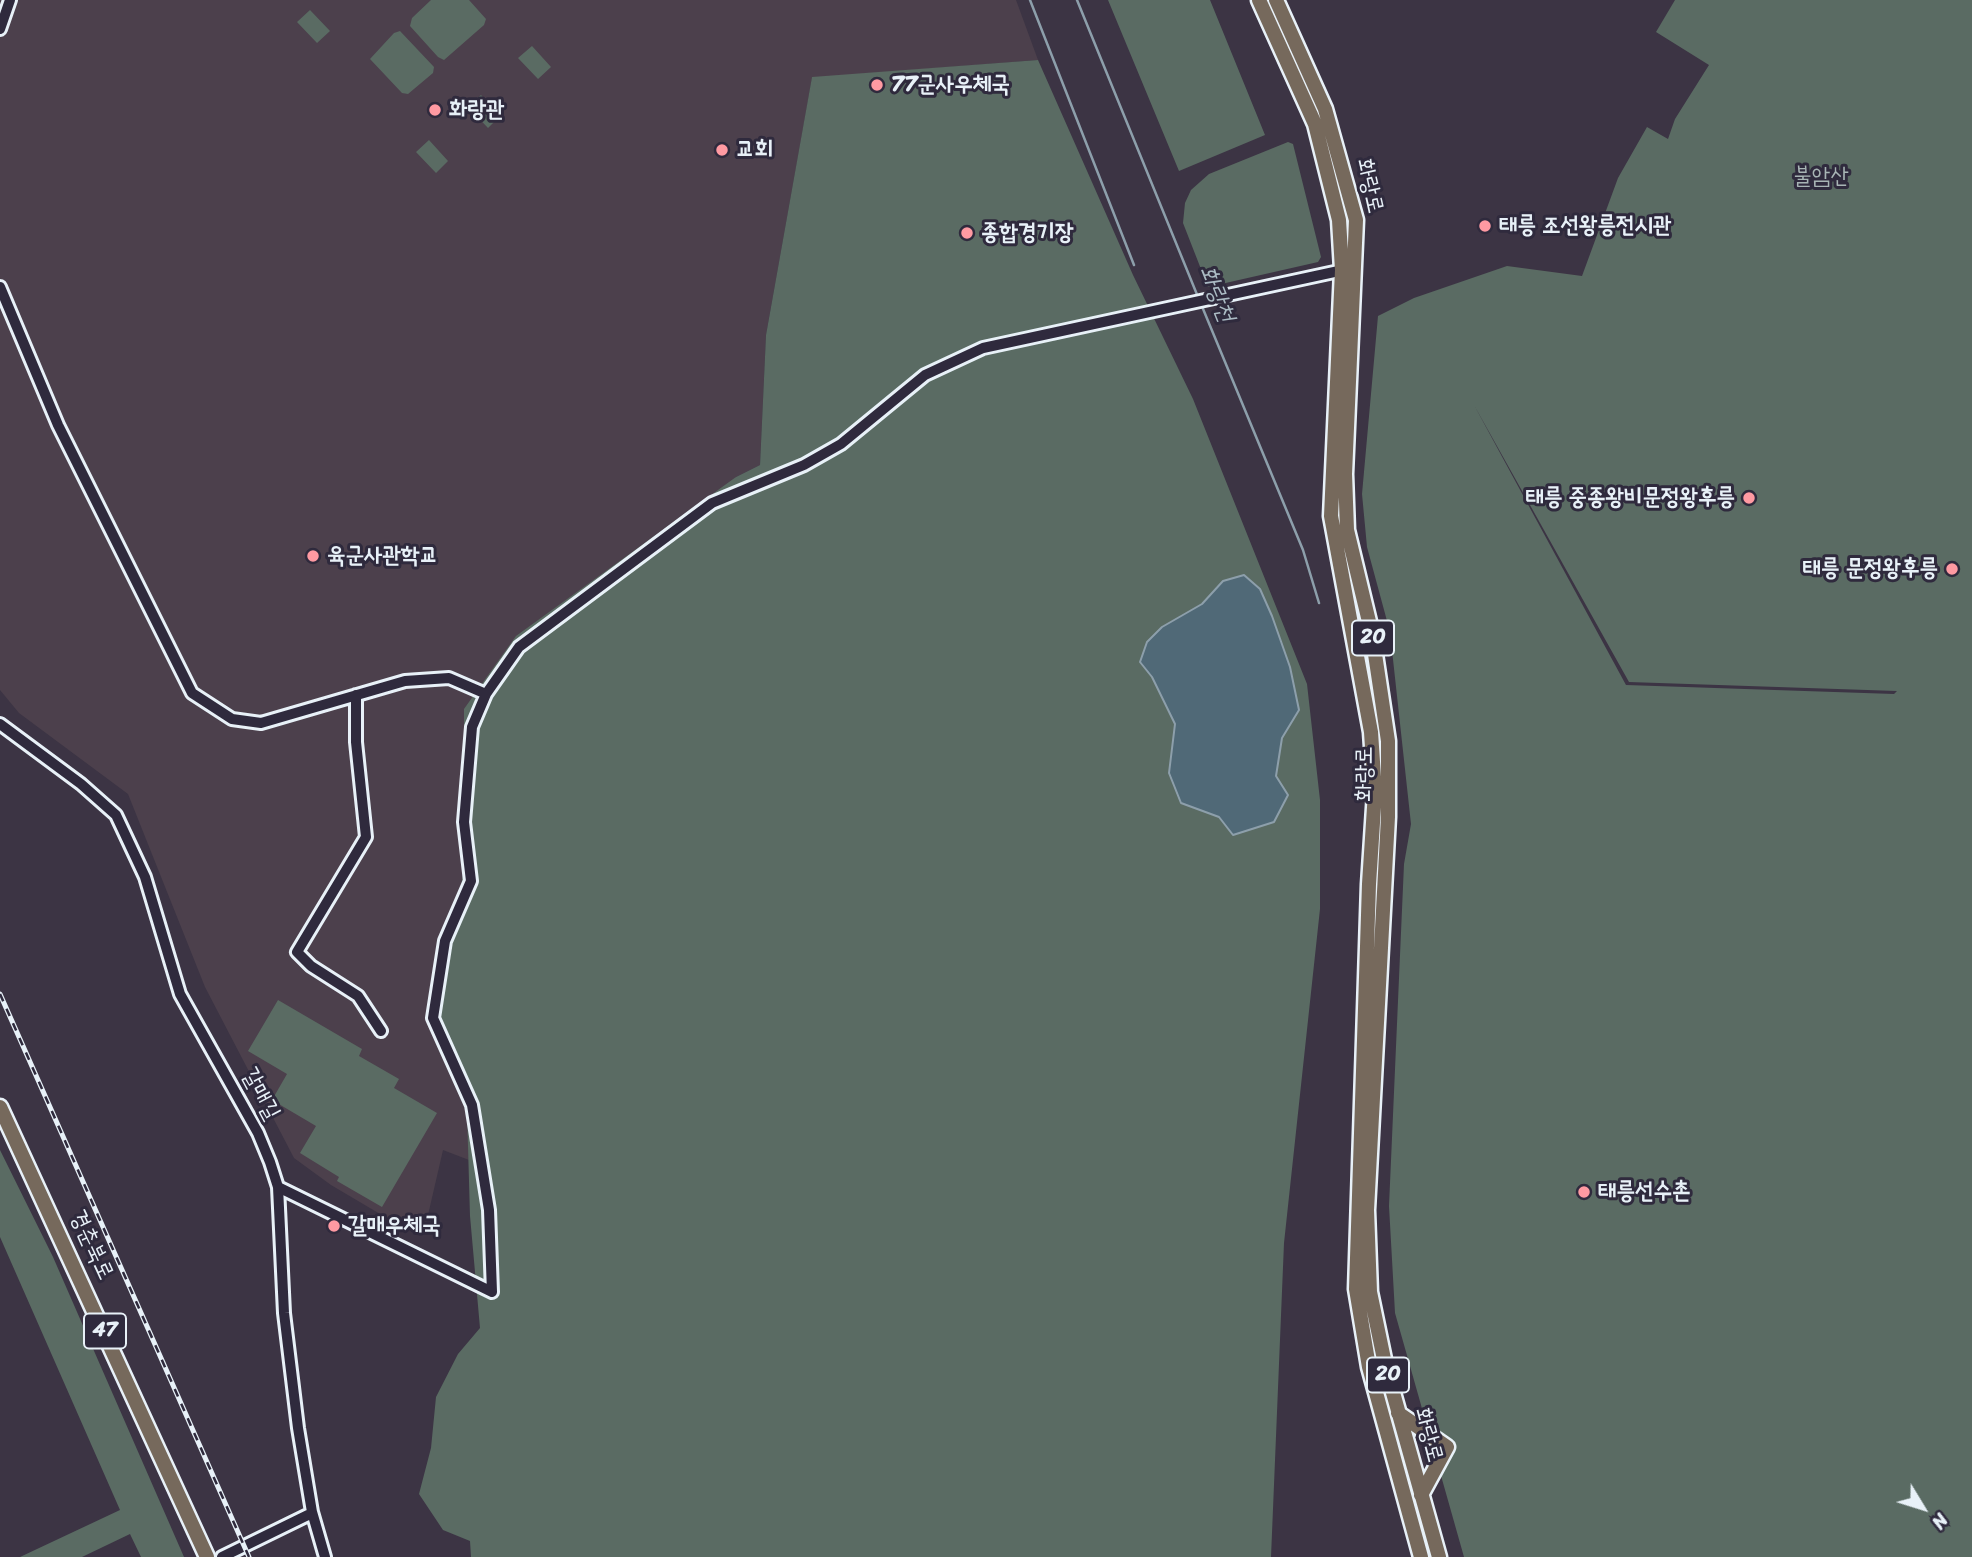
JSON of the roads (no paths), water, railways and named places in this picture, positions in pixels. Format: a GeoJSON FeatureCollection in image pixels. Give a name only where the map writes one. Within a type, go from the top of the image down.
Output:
{"type":"FeatureCollection","features":[{"type":"Feature","properties":{"kind":"main road","name":"화랑로"},"geometry":{"type":"LineString","coordinates":[[1259,0],[1315,124],[1348,269],[1345,474],[1347,530],[1372,634],[1388,741],[1388,817],[1367,1210],[1369,1265],[1373,1304],[1398,1415],[1440,1557]]}},
{"type":"Feature","properties":{"kind":"main road","name":"화랑로"},"geometry":{"type":"LineString","coordinates":[[1276,0],[1325,109],[1356,220],[1348,269],[1331,516],[1369,720],[1375,792],[1356,1229],[1356,1289],[1369,1367],[1421,1557]]}},
{"type":"Feature","properties":{"kind":"main road","name":"경춘북로"},"geometry":{"type":"LineString","coordinates":[[0,1107],[207,1557]]}},
{"type":"Feature","properties":{"kind":"main road"},"geometry":{"type":"LineString","coordinates":[[1369,1367],[1375,1374],[1388,1422],[1394,1424],[1398,1415],[1447,1447],[1421,1495]]}},
{"type":"Feature","properties":{"kind":"main road"},"geometry":{"type":"LineString","coordinates":[[1406,1504],[1409,1498],[1412,1499],[1421,1531],[1428,1540],[1435,1542]]}},
{"type":"Feature","properties":{"kind":"street"},"geometry":{"type":"LineString","coordinates":[[0,29],[10,0]]}},
{"type":"Feature","properties":{"kind":"street"},"geometry":{"type":"LineString","coordinates":[[278,1187],[492,1292],[488,1210],[472,1105],[433,1018],[445,941],[471,881],[464,822],[472,727],[486,694],[519,647],[712,503],[804,466],[832,449],[925,375],[984,348],[1348,269]]}},
{"type":"Feature","properties":{"kind":"street"},"geometry":{"type":"LineString","coordinates":[[0,287],[58,425],[192,693],[232,719],[261,723],[405,681],[449,678],[486,694]]}},
{"type":"Feature","properties":{"kind":"street"},"geometry":{"type":"LineString","coordinates":[[356,695],[356,742],[366,837],[298,952],[311,966],[358,996],[381,1031]]}},
{"type":"Feature","properties":{"kind":"street","name":"갈매길"},"geometry":{"type":"LineString","coordinates":[[0,723],[81,784],[116,815],[145,877],[180,994],[258,1133],[278,1187],[284,1313],[298,1428],[312,1512],[324,1557]]}},
{"type":"Feature","properties":{"kind":"street"},"geometry":{"type":"LineString","coordinates":[[222,1557],[312,1513]]}},
{"type":"Feature","properties":{"kind":"water"},"geometry":{"type":"Polygon","coordinates":[[[1244,575],[1260,589],[1272,616],[1290,667],[1299,710],[1282,738],[1276,776],[1288,795],[1274,822],[1233,835],[1219,817],[1181,803],[1169,773],[1175,724],[1152,677],[1140,662],[1147,642],[1162,627],[1202,604],[1223,581],[1244,575]]]}},
{"type":"Feature","properties":{"kind":"waterway"},"geometry":{"type":"LineString","coordinates":[[1030,0],[1134,265]]}},
{"type":"Feature","properties":{"kind":"waterway","name":"화랑천"},"geometry":{"type":"LineString","coordinates":[[1077,0],[1198,297]]}},
{"type":"Feature","properties":{"kind":"waterway","name":"화랑천"},"geometry":{"type":"LineString","coordinates":[[1201,304],[1303,550],[1319,603]]}},
{"type":"Feature","properties":{"kind":"railway"},"geometry":{"type":"LineString","coordinates":[[0,994],[249,1557]]}},
{"type":"Feature","properties":{"kind":"place","name":"77군사우체국"},"geometry":{"type":"Point","coordinates":[877,85]}},
{"type":"Feature","properties":{"kind":"place","name":"화랑관"},"geometry":{"type":"Point","coordinates":[435,110]}},
{"type":"Feature","properties":{"kind":"place","name":"교회"},"geometry":{"type":"Point","coordinates":[722,150]}},
{"type":"Feature","properties":{"kind":"place","name":"태릉 조선왕릉전시관"},"geometry":{"type":"Point","coordinates":[1485,226]}},
{"type":"Feature","properties":{"kind":"place","name":"종합경기장"},"geometry":{"type":"Point","coordinates":[967,233]}},
{"type":"Feature","properties":{"kind":"place","name":"태릉 중종왕비문정왕후릉"},"geometry":{"type":"Point","coordinates":[1749,498]}},
{"type":"Feature","properties":{"kind":"place","name":"육군사관학교"},"geometry":{"type":"Point","coordinates":[313,556]}},
{"type":"Feature","properties":{"kind":"place","name":"태릉 문정왕후릉"},"geometry":{"type":"Point","coordinates":[1952,569]}},
{"type":"Feature","properties":{"kind":"place","name":"태릉선수촌"},"geometry":{"type":"Point","coordinates":[1584,1192]}},
{"type":"Feature","properties":{"kind":"place","name":"갈매우체국"},"geometry":{"type":"Point","coordinates":[334,1226]}},
{"type":"Feature","properties":{"kind":"park label","name":"불암산"},"geometry":{"type":"Point","coordinates":[1821,177]}}]}
